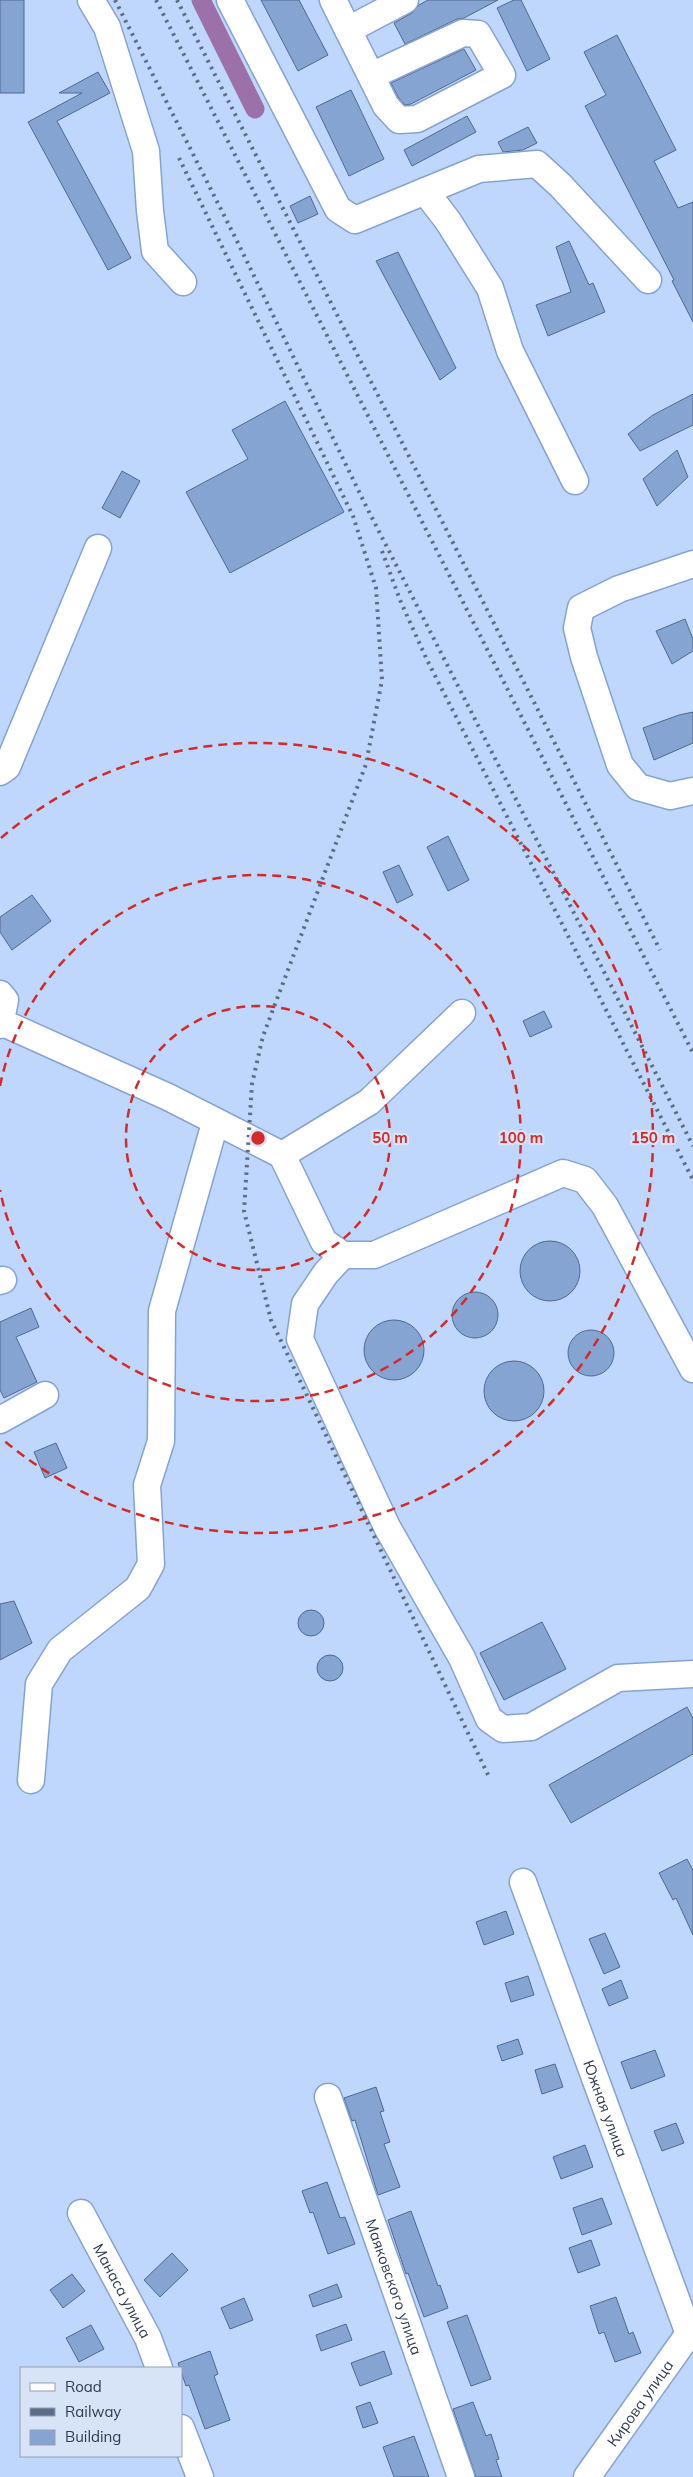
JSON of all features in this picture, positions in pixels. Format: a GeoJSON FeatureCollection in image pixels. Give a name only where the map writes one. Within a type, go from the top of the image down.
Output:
{"type":"FeatureCollection","features":[{"type":"Feature","properties":{"kind":"street"},"geometry":{"type":"LineString","coordinates":[[91,0],[107,26],[146,151],[155,251],[183,282]]}},
{"type":"Feature","properties":{"kind":"street"},"geometry":{"type":"LineString","coordinates":[[230,0],[338,209],[355,220],[479,169],[536,164],[560,185],[648,280]]}},
{"type":"Feature","properties":{"kind":"street"},"geometry":{"type":"LineString","coordinates":[[333,0],[348,30],[371,76],[386,106],[399,120],[417,119],[502,75],[478,34],[463,33],[371,76]]}},
{"type":"Feature","properties":{"kind":"street"},"geometry":{"type":"LineString","coordinates":[[348,30],[405,0]]}},
{"type":"Feature","properties":{"kind":"street"},"geometry":{"type":"LineString","coordinates":[[425,191],[448,221],[490,288],[510,351],[575,481]]}},
{"type":"Feature","properties":{"kind":"street"},"geometry":{"type":"LineString","coordinates":[[0,772],[7,767],[98,548]]}},
{"type":"Feature","properties":{"kind":"street"},"geometry":{"type":"LineString","coordinates":[[691,799],[670,796],[638,786],[620,765],[584,657],[577,628],[581,608],[619,589],[693,564]]}},
{"type":"Feature","properties":{"kind":"street"},"geometry":{"type":"LineString","coordinates":[[0,994],[5,1000],[1,1024],[168,1097],[215,1123],[282,1155],[324,1242],[343,1255],[374,1255],[563,1173],[585,1180],[605,1206],[693,1369]]}},
{"type":"Feature","properties":{"kind":"street"},"geometry":{"type":"LineString","coordinates":[[282,1155],[369,1102],[462,1013]]}},
{"type":"Feature","properties":{"kind":"street"},"geometry":{"type":"LineString","coordinates":[[31,1780],[39,1684],[60,1650],[138,1588],[151,1564],[147,1485],[161,1441],[162,1312],[215,1123]]}},
{"type":"Feature","properties":{"kind":"street"},"geometry":{"type":"LineString","coordinates":[[343,1255],[326,1273],[305,1304],[300,1339],[387,1527],[462,1658],[489,1719],[503,1729],[531,1727],[618,1678],[693,1674]]}},
{"type":"Feature","properties":{"kind":"street"},"geometry":{"type":"LineString","coordinates":[[0,1420],[45,1395]]}},
{"type":"Feature","properties":{"kind":"street","name":"Южная улица"},"geometry":{"type":"LineString","coordinates":[[523,1882],[691,2331]]}},
{"type":"Feature","properties":{"kind":"street","name":"Маяковского улица"},"geometry":{"type":"LineString","coordinates":[[328,2097],[461,2477]]}},
{"type":"Feature","properties":{"kind":"street","name":"Манаса улица"},"geometry":{"type":"LineString","coordinates":[[81,2213],[148,2338],[159,2367]]}},
{"type":"Feature","properties":{"kind":"street","name":"Кирова улица"},"geometry":{"type":"LineString","coordinates":[[587,2477],[691,2331]]}},
{"type":"Feature","properties":{"kind":"street"},"geometry":{"type":"LineString","coordinates":[[182,2431],[200,2477]]}},
{"type":"Feature","properties":{"kind":"building"},"geometry":{"type":"Polygon","coordinates":[[[0,0],[24,0],[24,93],[0,93],[0,0]]]}},
{"type":"Feature","properties":{"kind":"building"},"geometry":{"type":"Polygon","coordinates":[[[261,0],[299,0],[328,55],[298,71],[261,0]]]}},
{"type":"Feature","properties":{"kind":"building"},"geometry":{"type":"Polygon","coordinates":[[[428,0],[498,0],[464,18],[457,19],[405,44],[394,23],[412,13],[419,5],[428,0]]]}},
{"type":"Feature","properties":{"kind":"building"},"geometry":{"type":"Polygon","coordinates":[[[514,0],[521,0],[550,59],[527,71],[497,8],[514,0]]]}},
{"type":"Feature","properties":{"kind":"building"},"geometry":{"type":"Polygon","coordinates":[[[617,35],[676,150],[654,161],[678,208],[693,202],[693,322],[672,281],[674,280],[585,106],[606,95],[584,52],[617,35]]]}},
{"type":"Feature","properties":{"kind":"building"},"geometry":{"type":"Polygon","coordinates":[[[464,49],[476,70],[411,104],[405,105],[398,97],[391,83],[464,49]]]}},
{"type":"Feature","properties":{"kind":"building"},"geometry":{"type":"Polygon","coordinates":[[[98,72],[110,93],[57,121],[131,258],[108,270],[28,122],[82,93],[59,93],[98,72]]]}},
{"type":"Feature","properties":{"kind":"building"},"geometry":{"type":"Polygon","coordinates":[[[351,90],[384,159],[349,176],[316,107],[351,90]]]}},
{"type":"Feature","properties":{"kind":"building"},"geometry":{"type":"Polygon","coordinates":[[[467,116],[476,132],[412,166],[404,150],[467,116]]]}},
{"type":"Feature","properties":{"kind":"building"},"geometry":{"type":"Polygon","coordinates":[[[528,127],[537,143],[523,150],[503,152],[498,142],[528,127]]]}},
{"type":"Feature","properties":{"kind":"building"},"geometry":{"type":"Polygon","coordinates":[[[310,196],[318,214],[298,223],[290,206],[310,196]]]}},
{"type":"Feature","properties":{"kind":"building"},"geometry":{"type":"Polygon","coordinates":[[[569,241],[589,285],[593,283],[605,312],[548,336],[536,305],[571,292],[556,247],[569,241]]]}},
{"type":"Feature","properties":{"kind":"building"},"geometry":{"type":"Polygon","coordinates":[[[398,252],[456,368],[440,380],[376,261],[398,252]]]}},
{"type":"Feature","properties":{"kind":"building"},"geometry":{"type":"Polygon","coordinates":[[[693,394],[693,425],[640,451],[628,434],[653,415],[693,394]]]}},
{"type":"Feature","properties":{"kind":"building"},"geometry":{"type":"Polygon","coordinates":[[[285,401],[344,512],[230,573],[186,492],[248,459],[232,430],[285,401]]]}},
{"type":"Feature","properties":{"kind":"building"},"geometry":{"type":"Polygon","coordinates":[[[677,450],[688,477],[657,506],[643,479],[677,450]]]}},
{"type":"Feature","properties":{"kind":"building"},"geometry":{"type":"Polygon","coordinates":[[[122,471],[140,481],[120,518],[102,508],[122,471]]]}},
{"type":"Feature","properties":{"kind":"building"},"geometry":{"type":"Polygon","coordinates":[[[685,619],[693,639],[693,651],[672,664],[656,631],[685,619]]]}},
{"type":"Feature","properties":{"kind":"building"},"geometry":{"type":"Polygon","coordinates":[[[693,712],[693,743],[654,760],[643,728],[693,712]]]}},
{"type":"Feature","properties":{"kind":"building"},"geometry":{"type":"Polygon","coordinates":[[[448,836],[469,880],[448,891],[427,847],[448,836]]]}},
{"type":"Feature","properties":{"kind":"building"},"geometry":{"type":"Polygon","coordinates":[[[399,865],[413,895],[397,903],[383,872],[399,865]]]}},
{"type":"Feature","properties":{"kind":"building"},"geometry":{"type":"Polygon","coordinates":[[[32,895],[51,921],[12,950],[0,932],[0,917],[32,895]]]}},
{"type":"Feature","properties":{"kind":"building"},"geometry":{"type":"Polygon","coordinates":[[[544,1011],[552,1027],[530,1037],[523,1021],[544,1011]]]}},
{"type":"Feature","properties":{"kind":"building"},"geometry":{"type":"Polygon","coordinates":[[[544,1241],[556,1241],[567,1246],[575,1254],[580,1265],[578,1283],[567,1296],[556,1301],[544,1301],[533,1296],[525,1288],[520,1277],[520,1265],[525,1254],[533,1246],[544,1241]]]}},
{"type":"Feature","properties":{"kind":"building"},"geometry":{"type":"Polygon","coordinates":[[[480,1292],[492,1298],[497,1306],[497,1324],[492,1332],[484,1337],[470,1338],[458,1332],[453,1324],[452,1310],[458,1298],[466,1293],[480,1292]]]}},
{"type":"Feature","properties":{"kind":"building"},"geometry":{"type":"Polygon","coordinates":[[[31,1308],[39,1327],[16,1337],[37,1382],[4,1398],[0,1390],[0,1322],[31,1308]]]}},
{"type":"Feature","properties":{"kind":"building"},"geometry":{"type":"Polygon","coordinates":[[[388,1320],[400,1320],[411,1325],[419,1333],[424,1344],[422,1362],[411,1375],[400,1380],[388,1380],[377,1375],[369,1367],[364,1356],[364,1344],[369,1333],[377,1325],[388,1320]]]}},
{"type":"Feature","properties":{"kind":"building"},"geometry":{"type":"Polygon","coordinates":[[[596,1330],[608,1336],[613,1344],[613,1362],[608,1370],[600,1375],[586,1376],[574,1370],[569,1362],[568,1348],[574,1336],[582,1331],[596,1330]]]}},
{"type":"Feature","properties":{"kind":"building"},"geometry":{"type":"Polygon","coordinates":[[[508,1361],[520,1361],[531,1366],[539,1374],[544,1385],[542,1403],[531,1416],[520,1421],[508,1421],[497,1416],[489,1408],[484,1397],[484,1385],[489,1374],[497,1366],[508,1361]]]}},
{"type":"Feature","properties":{"kind":"building"},"geometry":{"type":"Polygon","coordinates":[[[56,1443],[67,1468],[45,1478],[34,1452],[56,1443]]]}},
{"type":"Feature","properties":{"kind":"building"},"geometry":{"type":"Polygon","coordinates":[[[14,1601],[32,1643],[0,1660],[0,1604],[14,1601]]]}},
{"type":"Feature","properties":{"kind":"building"},"geometry":{"type":"Polygon","coordinates":[[[311,1610],[320,1614],[324,1623],[320,1632],[311,1636],[302,1632],[298,1623],[302,1614],[311,1610]]]}},
{"type":"Feature","properties":{"kind":"building"},"geometry":{"type":"Polygon","coordinates":[[[542,1622],[566,1669],[504,1700],[480,1653],[542,1622]]]}},
{"type":"Feature","properties":{"kind":"building"},"geometry":{"type":"Polygon","coordinates":[[[330,1655],[339,1659],[343,1668],[339,1677],[330,1681],[321,1677],[317,1668],[321,1659],[330,1655]]]}},
{"type":"Feature","properties":{"kind":"building"},"geometry":{"type":"Polygon","coordinates":[[[687,1707],[693,1718],[693,1754],[571,1823],[549,1785],[687,1707]]]}},
{"type":"Feature","properties":{"kind":"building"},"geometry":{"type":"Polygon","coordinates":[[[687,1859],[693,1870],[693,1935],[676,1898],[673,1900],[659,1873],[687,1859]]]}},
{"type":"Feature","properties":{"kind":"building"},"geometry":{"type":"Polygon","coordinates":[[[506,1911],[514,1934],[484,1945],[476,1922],[506,1911]]]}},
{"type":"Feature","properties":{"kind":"building"},"geometry":{"type":"Polygon","coordinates":[[[605,1933],[620,1967],[604,1974],[589,1939],[605,1933]]]}},
{"type":"Feature","properties":{"kind":"building"},"geometry":{"type":"Polygon","coordinates":[[[528,1976],[534,1995],[511,2002],[505,1983],[528,1976]]]}},
{"type":"Feature","properties":{"kind":"building"},"geometry":{"type":"Polygon","coordinates":[[[621,1980],[628,1998],[609,2006],[602,1989],[621,1980]]]}},
{"type":"Feature","properties":{"kind":"building"},"geometry":{"type":"Polygon","coordinates":[[[518,2039],[523,2054],[502,2061],[497,2046],[518,2039]]]}},
{"type":"Feature","properties":{"kind":"building"},"geometry":{"type":"Polygon","coordinates":[[[655,2050],[665,2076],[631,2089],[621,2062],[655,2050]]]}},
{"type":"Feature","properties":{"kind":"building"},"geometry":{"type":"Polygon","coordinates":[[[555,2064],[563,2087],[542,2094],[535,2070],[555,2064]]]}},
{"type":"Feature","properties":{"kind":"building"},"geometry":{"type":"Polygon","coordinates":[[[376,2087],[384,2111],[380,2112],[390,2142],[384,2144],[400,2187],[378,2195],[355,2120],[352,2121],[344,2098],[376,2087]]]}},
{"type":"Feature","properties":{"kind":"building"},"geometry":{"type":"Polygon","coordinates":[[[676,2123],[684,2143],[662,2151],[654,2131],[676,2123]]]}},
{"type":"Feature","properties":{"kind":"building"},"geometry":{"type":"Polygon","coordinates":[[[585,2145],[593,2167],[561,2179],[553,2157],[585,2145]]]}},
{"type":"Feature","properties":{"kind":"building"},"geometry":{"type":"Polygon","coordinates":[[[327,2182],[340,2218],[345,2217],[355,2244],[328,2254],[313,2212],[310,2213],[302,2191],[327,2182]]]}},
{"type":"Feature","properties":{"kind":"building"},"geometry":{"type":"Polygon","coordinates":[[[602,2198],[612,2224],[582,2235],[573,2208],[602,2198]]]}},
{"type":"Feature","properties":{"kind":"building"},"geometry":{"type":"Polygon","coordinates":[[[411,2211],[438,2286],[440,2285],[448,2308],[424,2317],[408,2273],[406,2274],[388,2220],[411,2211]]]}},
{"type":"Feature","properties":{"kind":"building"},"geometry":{"type":"Polygon","coordinates":[[[591,2240],[600,2265],[578,2273],[569,2248],[591,2240]]]}},
{"type":"Feature","properties":{"kind":"building"},"geometry":{"type":"Polygon","coordinates":[[[172,2253],[188,2270],[160,2297],[144,2280],[172,2253]]]}},
{"type":"Feature","properties":{"kind":"building"},"geometry":{"type":"Polygon","coordinates":[[[72,2274],[85,2291],[63,2308],[50,2290],[72,2274]]]}},
{"type":"Feature","properties":{"kind":"building"},"geometry":{"type":"Polygon","coordinates":[[[337,2284],[342,2297],[313,2307],[309,2295],[337,2284]]]}},
{"type":"Feature","properties":{"kind":"building"},"geometry":{"type":"Polygon","coordinates":[[[616,2297],[629,2334],[633,2332],[641,2353],[615,2362],[604,2332],[599,2334],[590,2306],[616,2297]]]}},
{"type":"Feature","properties":{"kind":"building"},"geometry":{"type":"Polygon","coordinates":[[[244,2298],[253,2320],[230,2329],[221,2308],[244,2298]]]}},
{"type":"Feature","properties":{"kind":"building"},"geometry":{"type":"Polygon","coordinates":[[[467,2315],[491,2379],[471,2386],[447,2322],[467,2315]]]}},
{"type":"Feature","properties":{"kind":"building"},"geometry":{"type":"Polygon","coordinates":[[[346,2324],[352,2340],[321,2351],[316,2335],[346,2324]]]}},
{"type":"Feature","properties":{"kind":"building"},"geometry":{"type":"Polygon","coordinates":[[[91,2325],[104,2349],[79,2362],[66,2338],[91,2325]]]}},
{"type":"Feature","properties":{"kind":"building"},"geometry":{"type":"Polygon","coordinates":[[[210,2351],[218,2374],[214,2376],[230,2420],[205,2429],[189,2385],[186,2386],[182,2374],[182,2367],[179,2367],[178,2363],[210,2351]]]}},
{"type":"Feature","properties":{"kind":"building"},"geometry":{"type":"Polygon","coordinates":[[[384,2351],[392,2374],[360,2386],[351,2363],[384,2351]]]}},
{"type":"Feature","properties":{"kind":"building"},"geometry":{"type":"Polygon","coordinates":[[[370,2402],[378,2423],[363,2428],[356,2407],[370,2402]]]}},
{"type":"Feature","properties":{"kind":"building"},"geometry":{"type":"Polygon","coordinates":[[[473,2402],[486,2436],[491,2434],[499,2459],[496,2460],[502,2477],[476,2477],[453,2409],[473,2402]]]}},
{"type":"Feature","properties":{"kind":"building"},"geometry":{"type":"Polygon","coordinates":[[[414,2436],[429,2477],[394,2477],[383,2447],[414,2436]]]}},
{"type":"Feature","properties":{"kind":"waterway"},"geometry":{"type":"LineString","coordinates":[[201,0],[255,109]]}},
{"type":"Feature","properties":{"kind":"railway"},"geometry":{"type":"LineString","coordinates":[[115,0],[237,241],[365,504],[693,1146]]}},
{"type":"Feature","properties":{"kind":"railway"},"geometry":{"type":"LineString","coordinates":[[156,0],[693,1053]]}},
{"type":"Feature","properties":{"kind":"railway"},"geometry":{"type":"LineString","coordinates":[[177,0],[660,950]]}},
{"type":"Feature","properties":{"kind":"railway"},"geometry":{"type":"LineString","coordinates":[[179,158],[353,516],[376,588],[382,680],[366,764],[263,1036],[252,1084],[244,1211],[271,1320],[489,1777]]}},
{"type":"Feature","properties":{"kind":"railway"},"geometry":{"type":"LineString","coordinates":[[382,551],[400,600],[427,660],[693,1180]]}}]}
